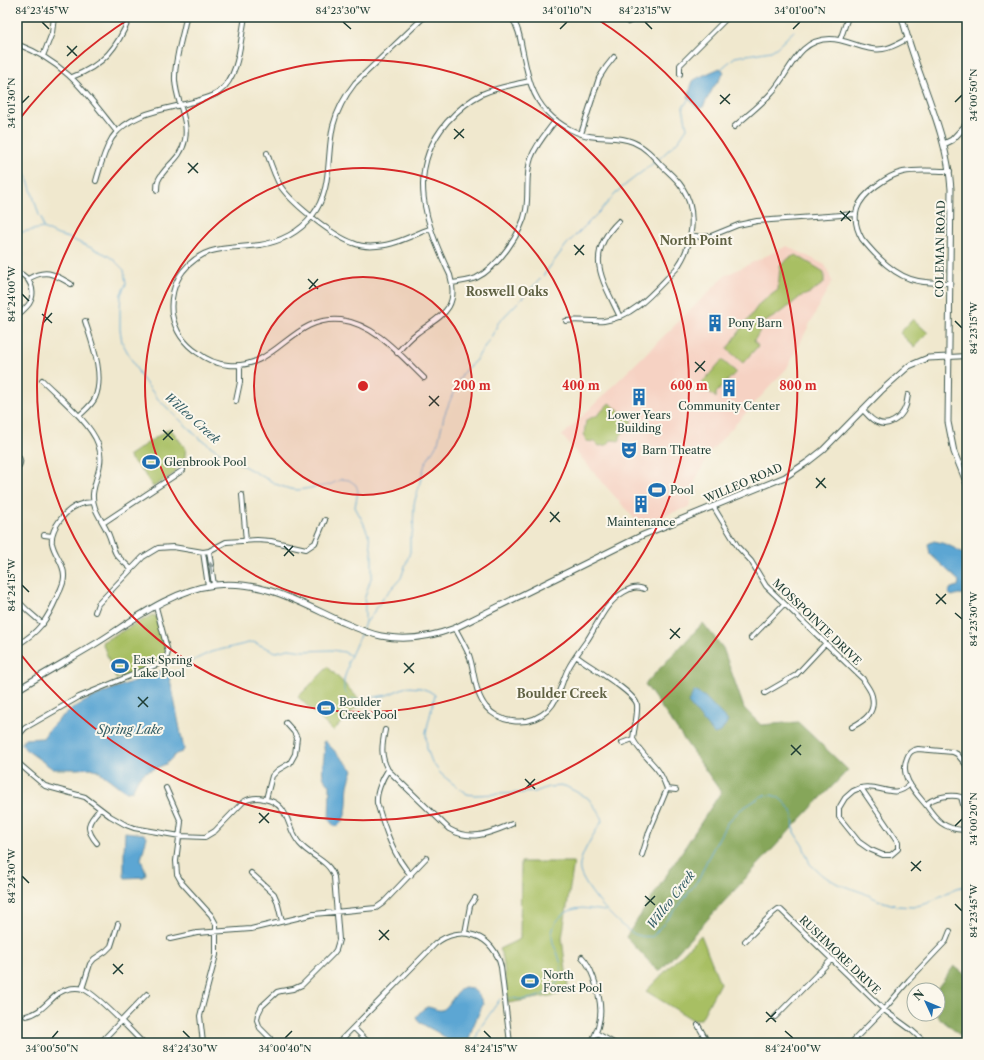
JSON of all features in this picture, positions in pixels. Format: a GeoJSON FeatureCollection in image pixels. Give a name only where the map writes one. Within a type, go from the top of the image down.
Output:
{"type":"FeatureCollection","features":[{"type":"Feature","properties":{"kind":"street"},"geometry":{"type":"LineString","coordinates":[[43,56],[52,33],[54,17]]}},
{"type":"Feature","properties":{"kind":"street"},"geometry":{"type":"LineString","coordinates":[[72,77],[94,68],[110,53],[122,36],[130,17]]}},
{"type":"Feature","properties":{"kind":"street"},"geometry":{"type":"LineString","coordinates":[[157,190],[158,182],[179,155],[184,142],[185,126],[174,78],[186,17]]}},
{"type":"Feature","properties":{"kind":"street"},"geometry":{"type":"LineString","coordinates":[[96,181],[104,154],[116,132],[144,115],[207,98],[220,91],[233,75],[238,58],[244,17]]}},
{"type":"Feature","properties":{"kind":"street"},"geometry":{"type":"LineString","coordinates":[[424,17],[355,84],[343,99],[337,111],[333,128],[326,188],[321,202],[312,216],[296,231],[277,241],[260,245],[222,248],[207,252],[189,265],[177,281],[172,296],[172,311],[175,326],[183,339],[195,352],[209,360],[225,364],[240,365],[253,362],[263,358],[305,327],[317,322],[330,320],[348,321],[364,326],[377,335],[424,378]]}},
{"type":"Feature","properties":{"kind":"street"},"geometry":{"type":"LineString","coordinates":[[511,17],[519,32],[529,81],[539,102],[556,120],[581,134],[596,137],[626,139],[638,144],[676,180],[685,193],[692,214],[690,235],[685,254],[676,269],[640,305],[620,317],[602,321],[566,321]]}},
{"type":"Feature","properties":{"kind":"street"},"geometry":{"type":"LineString","coordinates":[[628,22],[638,17]]}},
{"type":"Feature","properties":{"kind":"street"},"geometry":{"type":"LineString","coordinates":[[680,74],[680,65],[728,17]]}},
{"type":"Feature","properties":{"kind":"street"},"geometry":{"type":"LineString","coordinates":[[840,40],[848,17]]}},
{"type":"Feature","properties":{"kind":"street","name":"COLEMAN ROAD"},"geometry":{"type":"LineString","coordinates":[[902,17],[944,144],[950,171],[949,432],[955,457],[967,484]]}},
{"type":"Feature","properties":{"kind":"street"},"geometry":{"type":"LineString","coordinates":[[734,127],[773,92],[792,61],[812,43],[829,39],[840,40],[869,48],[883,49],[909,38]]}},
{"type":"Feature","properties":{"kind":"street"},"geometry":{"type":"LineString","coordinates":[[17,44],[43,56],[72,77],[84,90],[116,132]]}},
{"type":"Feature","properties":{"kind":"street"},"geometry":{"type":"LineString","coordinates":[[581,134],[599,78],[614,57]]}},
{"type":"Feature","properties":{"kind":"street"},"geometry":{"type":"LineString","coordinates":[[397,353],[415,335],[438,319],[445,312],[452,298],[452,283],[450,275],[429,229],[424,205],[423,174],[427,154],[436,136],[456,112],[473,99],[491,90],[529,81]]}},
{"type":"Feature","properties":{"kind":"street"},"geometry":{"type":"LineString","coordinates":[[452,283],[470,280],[484,273],[507,249],[515,238],[522,225],[526,212],[528,174],[531,158],[539,142],[556,120]]}},
{"type":"Feature","properties":{"kind":"street"},"geometry":{"type":"LineString","coordinates":[[944,144],[952,140],[967,124]]}},
{"type":"Feature","properties":{"kind":"street"},"geometry":{"type":"LineString","coordinates":[[267,153],[272,168],[281,186],[288,195],[312,216],[343,239],[354,244],[366,246],[387,245],[429,229]]}},
{"type":"Feature","properties":{"kind":"street"},"geometry":{"type":"LineString","coordinates":[[950,171],[912,171],[892,176],[882,181],[865,195],[859,204],[856,214],[856,227],[862,239],[895,271],[918,281],[950,283]]}},
{"type":"Feature","properties":{"kind":"street"},"geometry":{"type":"LineString","coordinates":[[690,235],[701,237],[711,236],[738,225],[757,221],[856,214]]}},
{"type":"Feature","properties":{"kind":"street"},"geometry":{"type":"LineString","coordinates":[[619,221],[604,239],[600,249],[599,261],[602,278],[620,317]]}},
{"type":"Feature","properties":{"kind":"street"},"geometry":{"type":"LineString","coordinates":[[17,272],[28,279],[32,286],[32,297],[17,316]]}},
{"type":"Feature","properties":{"kind":"street"},"geometry":{"type":"LineString","coordinates":[[28,279],[45,272],[55,275],[70,284]]}},
{"type":"Feature","properties":{"kind":"street"},"geometry":{"type":"LineString","coordinates":[[79,416],[95,398],[98,378],[98,365],[85,321]]}},
{"type":"Feature","properties":{"kind":"street"},"geometry":{"type":"LineString","coordinates":[[949,357],[967,356]]}},
{"type":"Feature","properties":{"kind":"street","name":"WILLEO ROAD"},"geometry":{"type":"LineString","coordinates":[[17,690],[156,607],[180,595],[214,585],[247,585],[269,590],[352,626],[381,636],[416,638],[434,635],[455,628],[643,535],[778,480],[800,468],[823,450],[886,386],[913,364],[928,358],[949,357]]}},
{"type":"Feature","properties":{"kind":"street"},"geometry":{"type":"LineString","coordinates":[[236,401],[240,382],[240,365]]}},
{"type":"Feature","properties":{"kind":"street"},"geometry":{"type":"LineString","coordinates":[[42,380],[79,416],[95,436],[100,451],[100,468],[94,491],[93,502],[96,512],[108,531],[117,554],[131,569]]}},
{"type":"Feature","properties":{"kind":"street"},"geometry":{"type":"LineString","coordinates":[[863,410],[877,422],[889,424],[895,421],[905,408],[908,395]]}},
{"type":"Feature","properties":{"kind":"street"},"geometry":{"type":"LineString","coordinates":[[17,456],[21,463]]}},
{"type":"Feature","properties":{"kind":"street"},"geometry":{"type":"LineString","coordinates":[[17,469],[21,463],[26,462]]}},
{"type":"Feature","properties":{"kind":"street"},"geometry":{"type":"LineString","coordinates":[[103,523],[183,470]]}},
{"type":"Feature","properties":{"kind":"street"},"geometry":{"type":"LineString","coordinates":[[242,495],[246,540]]}},
{"type":"Feature","properties":{"kind":"street"},"geometry":{"type":"LineString","coordinates":[[17,645],[34,634],[43,624],[62,586],[64,577],[62,566],[53,547],[52,536],[57,524],[71,510],[80,504],[93,502]]}},
{"type":"Feature","properties":{"kind":"street","name":"MOSSPOINTE DRIVE"},"geometry":{"type":"LineString","coordinates":[[713,506],[738,547],[751,560],[766,586],[862,679],[872,695],[872,709],[865,720],[852,727]]}},
{"type":"Feature","properties":{"kind":"street"},"geometry":{"type":"LineString","coordinates":[[95,612],[98,604],[131,569],[148,553],[158,548],[174,547],[203,552],[209,551],[223,543],[246,540],[270,541],[306,549],[315,544],[325,520]]}},
{"type":"Feature","properties":{"kind":"street"},"geometry":{"type":"LineString","coordinates":[[44,535],[52,536]]}},
{"type":"Feature","properties":{"kind":"street"},"geometry":{"type":"LineString","coordinates":[[209,551],[214,585]]}},
{"type":"Feature","properties":{"kind":"street"},"geometry":{"type":"LineString","coordinates":[[203,552],[208,586]]}},
{"type":"Feature","properties":{"kind":"street"},"geometry":{"type":"LineString","coordinates":[[455,628],[468,655],[477,691],[481,700],[493,714],[509,721],[520,722],[530,720],[540,716],[548,710],[556,699],[567,670],[611,602],[631,588],[638,587],[644,589]]}},
{"type":"Feature","properties":{"kind":"street"},"geometry":{"type":"LineString","coordinates":[[17,600],[28,612],[43,624]]}},
{"type":"Feature","properties":{"kind":"street"},"geometry":{"type":"LineString","coordinates":[[751,638],[784,604]]}},
{"type":"Feature","properties":{"kind":"street"},"geometry":{"type":"LineString","coordinates":[[17,737],[25,728],[85,694],[161,663],[167,656],[168,652],[156,607]]}},
{"type":"Feature","properties":{"kind":"street"},"geometry":{"type":"LineString","coordinates":[[765,693],[796,674],[825,644]]}},
{"type":"Feature","properties":{"kind":"street"},"geometry":{"type":"LineString","coordinates":[[576,656],[624,688],[636,701],[633,739],[636,745],[658,769],[667,788],[649,832],[642,855]]}},
{"type":"Feature","properties":{"kind":"street"},"geometry":{"type":"LineString","coordinates":[[266,799],[272,776],[278,770],[290,763],[295,754],[297,738],[286,723]]}},
{"type":"Feature","properties":{"kind":"street"},"geometry":{"type":"LineString","coordinates":[[385,730],[382,751],[384,763],[388,770],[446,826],[457,833],[469,836],[478,836],[512,824]]}},
{"type":"Feature","properties":{"kind":"street"},"geometry":{"type":"LineString","coordinates":[[622,743],[633,739]]}},
{"type":"Feature","properties":{"kind":"street"},"geometry":{"type":"LineString","coordinates":[[967,766],[957,754],[930,749],[913,750],[908,753],[905,761],[905,772],[910,784],[940,823],[956,829],[964,830],[967,825]]}},
{"type":"Feature","properties":{"kind":"street"},"geometry":{"type":"LineString","coordinates":[[17,762],[45,786],[85,797],[110,816],[130,827],[180,836],[199,838],[207,836],[215,831],[246,800],[255,798],[266,799],[281,807],[300,844],[327,864],[332,870],[339,940],[333,954],[302,985],[293,989],[281,990],[277,992],[260,1010],[257,1017],[258,1025],[270,1038]]}},
{"type":"Feature","properties":{"kind":"street"},"geometry":{"type":"LineString","coordinates":[[388,770],[384,776],[378,795],[378,803],[398,859],[411,875]]}},
{"type":"Feature","properties":{"kind":"street"},"geometry":{"type":"LineString","coordinates":[[861,788],[898,842],[898,849],[891,855],[883,855],[858,842],[839,817],[840,808],[844,798],[853,791],[861,788],[871,787],[895,792],[901,791],[910,784]]}},
{"type":"Feature","properties":{"kind":"street"},"geometry":{"type":"LineString","coordinates":[[166,788],[180,818],[181,826],[176,861],[177,874],[182,883],[214,918],[217,932],[215,962],[200,1016],[203,1043]]}},
{"type":"Feature","properties":{"kind":"street"},"geometry":{"type":"LineString","coordinates":[[667,788],[676,790]]}},
{"type":"Feature","properties":{"kind":"street"},"geometry":{"type":"LineString","coordinates":[[926,805],[933,799],[942,798],[952,794],[961,797],[967,819]]}},
{"type":"Feature","properties":{"kind":"street"},"geometry":{"type":"LineString","coordinates":[[97,843],[90,834],[89,826],[92,818],[100,809]]}},
{"type":"Feature","properties":{"kind":"street"},"geometry":{"type":"LineString","coordinates":[[170,939],[194,933],[251,929],[314,914],[376,908],[411,875],[426,858]]}},
{"type":"Feature","properties":{"kind":"street"},"geometry":{"type":"LineString","coordinates":[[251,873],[274,894],[282,921]]}},
{"type":"Feature","properties":{"kind":"street"},"geometry":{"type":"LineString","coordinates":[[465,933],[470,906],[475,898]]}},
{"type":"Feature","properties":{"kind":"street","name":"RUSHMORE DRIVE"},"geometry":{"type":"LineString","coordinates":[[745,941],[778,909],[783,912],[884,1010],[926,1043]]}},
{"type":"Feature","properties":{"kind":"street"},"geometry":{"type":"LineString","coordinates":[[82,989],[90,964],[111,946],[118,924]]}},
{"type":"Feature","properties":{"kind":"street"},"geometry":{"type":"LineString","coordinates":[[852,1043],[946,941],[950,932]]}},
{"type":"Feature","properties":{"kind":"street"},"geometry":{"type":"LineString","coordinates":[[338,1043],[435,944],[450,936],[465,933],[485,940],[498,957],[501,967],[510,1043]]}},
{"type":"Feature","properties":{"kind":"street"},"geometry":{"type":"LineString","coordinates":[[582,957],[589,965],[600,998],[601,1014],[599,1026],[591,1043]]}},
{"type":"Feature","properties":{"kind":"street"},"geometry":{"type":"LineString","coordinates":[[775,1017],[832,960]]}},
{"type":"Feature","properties":{"kind":"street"},"geometry":{"type":"LineString","coordinates":[[26,1016],[36,1013],[64,990],[72,988],[82,989],[94,996],[143,1043]]}},
{"type":"Feature","properties":{"kind":"street"},"geometry":{"type":"LineString","coordinates":[[100,1043],[147,994]]}},
{"type":"Feature","properties":{"kind":"street"},"geometry":{"type":"LineString","coordinates":[[698,1025],[708,1043]]}},
{"type":"Feature","properties":{"kind":"street"},"geometry":{"type":"LineString","coordinates":[[354,1028],[369,1043]]}},
{"type":"Feature","properties":{"kind":"street"},"geometry":{"type":"LineString","coordinates":[[596,1033],[614,1043]]}},
{"type":"Feature","properties":{"kind":"shaded area"},"geometry":{"type":"Polygon","coordinates":[[[787,246],[825,265],[832,281],[787,368],[711,451],[696,479],[689,507],[639,524],[562,436],[726,275],[787,246]]]}},
{"type":"Feature","properties":{"kind":"green space"},"geometry":{"type":"Polygon","coordinates":[[[796,255],[824,272],[824,283],[810,293],[800,297],[783,311],[765,322],[754,341],[758,346],[743,363],[727,349],[760,303],[778,290],[780,266],[789,258],[796,255]]]}},
{"type":"Feature","properties":{"kind":"green space"},"geometry":{"type":"Polygon","coordinates":[[[913,319],[928,333],[914,347],[900,333],[913,319]]]}},
{"type":"Feature","properties":{"kind":"green space"},"geometry":{"type":"Polygon","coordinates":[[[722,360],[736,372],[716,393],[716,398],[701,384],[722,360]]]}},
{"type":"Feature","properties":{"kind":"green space"},"geometry":{"type":"Polygon","coordinates":[[[609,403],[632,420],[629,427],[620,436],[620,441],[611,440],[607,445],[599,446],[595,442],[586,441],[584,434],[586,420],[598,415],[609,403]]]}},
{"type":"Feature","properties":{"kind":"green space"},"geometry":{"type":"Polygon","coordinates":[[[170,428],[186,449],[184,463],[178,464],[174,474],[153,487],[143,472],[128,456],[170,428]]]}},
{"type":"Feature","properties":{"kind":"green space"},"geometry":{"type":"Polygon","coordinates":[[[152,615],[156,616],[166,651],[158,661],[145,669],[116,679],[102,642],[152,615]]]}},
{"type":"Feature","properties":{"kind":"green space"},"geometry":{"type":"Polygon","coordinates":[[[703,623],[723,648],[744,708],[761,725],[798,722],[848,770],[793,827],[659,972],[626,937],[721,792],[645,684],[703,623]]]}},
{"type":"Feature","properties":{"kind":"green space"},"geometry":{"type":"Polygon","coordinates":[[[328,667],[362,702],[333,731],[298,697],[328,667]]]}},
{"type":"Feature","properties":{"kind":"green space"},"geometry":{"type":"Polygon","coordinates":[[[521,862],[574,862],[562,938],[568,987],[562,994],[508,1003],[503,958],[499,949],[520,939],[521,862]]]}},
{"type":"Feature","properties":{"kind":"green space"},"geometry":{"type":"Polygon","coordinates":[[[701,935],[720,983],[701,1019],[693,1020],[646,991],[701,935]]]}},
{"type":"Feature","properties":{"kind":"green space"},"geometry":{"type":"Polygon","coordinates":[[[954,966],[967,976],[967,1043],[964,1043],[962,1037],[944,1022],[946,1022],[946,982],[942,982],[954,966]]]}},
{"type":"Feature","properties":{"kind":"water"},"geometry":{"type":"Polygon","coordinates":[[[720,68],[724,73],[713,88],[703,107],[698,109],[688,97],[693,81],[720,68]]]}},
{"type":"Feature","properties":{"kind":"water"},"geometry":{"type":"Polygon","coordinates":[[[934,541],[943,543],[967,556],[967,595],[959,594],[952,596],[948,593],[951,588],[958,586],[959,581],[930,554],[928,544],[934,541]]]}},
{"type":"Feature","properties":{"kind":"water","name":"Spring Lake"},"geometry":{"type":"Polygon","coordinates":[[[164,669],[168,672],[172,688],[184,750],[176,754],[166,764],[146,772],[139,777],[132,791],[127,792],[97,770],[91,768],[53,769],[25,749],[22,743],[25,739],[43,738],[54,724],[82,703],[98,695],[164,669]]]}},
{"type":"Feature","properties":{"kind":"water"},"geometry":{"type":"Polygon","coordinates":[[[694,691],[705,697],[728,721],[721,732],[714,734],[688,703],[694,691]]]}},
{"type":"Feature","properties":{"kind":"water"},"geometry":{"type":"Polygon","coordinates":[[[325,741],[353,770],[348,786],[346,812],[338,826],[334,826],[329,820],[330,785],[324,779],[322,772],[324,752],[323,742],[325,741]]]}},
{"type":"Feature","properties":{"kind":"water"},"geometry":{"type":"Polygon","coordinates":[[[125,832],[144,834],[147,837],[141,859],[146,873],[144,877],[125,878],[124,876],[125,832]]]}},
{"type":"Feature","properties":{"kind":"water"},"geometry":{"type":"Polygon","coordinates":[[[464,987],[474,990],[483,1004],[472,1029],[468,1043],[449,1043],[442,1035],[422,1024],[416,1017],[427,1007],[440,1010],[445,1009],[458,992],[464,987]]]}},
{"type":"Feature","properties":{"kind":"waterway"},"geometry":{"type":"LineString","coordinates":[[721,69],[735,57],[771,51],[794,31]]}},
{"type":"Feature","properties":{"kind":"waterway"},"geometry":{"type":"LineString","coordinates":[[659,159],[679,140],[687,128],[683,107],[690,98]]}},
{"type":"Feature","properties":{"kind":"waterway"},"geometry":{"type":"LineString","coordinates":[[17,153],[41,217],[43,227]]}},
{"type":"Feature","properties":{"kind":"waterway"},"geometry":{"type":"LineString","coordinates":[[366,623],[384,597],[401,578],[410,552],[410,539],[413,531],[414,504],[425,464],[438,442],[444,416],[457,383],[465,370],[475,361],[494,332],[498,323],[543,276],[567,244],[620,189],[656,161]]}},
{"type":"Feature","properties":{"kind":"waterway","name":"Willeo Creek"},"geometry":{"type":"LineString","coordinates":[[17,233],[43,228],[105,254],[113,259],[124,270],[126,284],[121,294],[120,309],[120,329],[122,342],[141,377],[158,399],[199,438],[222,454],[278,485],[290,489],[298,490],[329,485],[342,479],[349,480],[356,485],[358,491],[355,507],[369,536],[372,555],[372,575],[364,600],[365,618],[363,628]]}},
{"type":"Feature","properties":{"kind":"waterway","name":"Willeo Creek"},"geometry":{"type":"LineString","coordinates":[[361,633],[348,662],[344,679],[344,691],[351,698],[358,700],[387,695],[406,687],[421,688],[435,695],[426,732],[427,749],[432,762],[441,774],[457,787],[467,794],[474,795],[535,792],[548,787],[565,786],[588,798],[600,814],[602,821],[581,859],[580,871],[588,887],[604,908],[630,932],[637,935],[652,937],[680,904],[700,877],[707,860],[727,823],[740,810],[762,796],[771,795],[778,797],[786,804],[793,814],[794,832],[803,846],[810,864],[822,875],[838,884],[897,906],[913,907],[928,903],[956,888],[967,886]]}},
{"type":"Feature","properties":{"kind":"waterway"},"geometry":{"type":"LineString","coordinates":[[168,675],[183,669],[196,659],[211,652],[253,642],[276,652],[289,649],[304,651],[332,650],[344,652],[350,655]]}},
{"type":"Feature","properties":{"kind":"waterway"},"geometry":{"type":"LineString","coordinates":[[20,743],[25,746]]}},
{"type":"Feature","properties":{"kind":"waterway"},"geometry":{"type":"LineString","coordinates":[[509,998],[534,998],[548,992],[557,982],[561,969],[560,961],[552,938],[552,933],[558,919],[566,913],[579,908],[605,911]]}},
{"type":"Feature","properties":{"kind":"waterway"},"geometry":{"type":"LineString","coordinates":[[476,1043],[478,1031],[500,999]]}},
{"type":"Feature","properties":{"kind":"place","name":"Pony Barn"},"geometry":{"type":"Point","coordinates":[715,323]}},
{"type":"Feature","properties":{"kind":"place","name":"Community Center"},"geometry":{"type":"Point","coordinates":[729,388]}},
{"type":"Feature","properties":{"kind":"place","name":"Lower Years Building"},"geometry":{"type":"Point","coordinates":[639,397]}},
{"type":"Feature","properties":{"kind":"place","name":"Barn Theatre"},"geometry":{"type":"Point","coordinates":[629,450]}},
{"type":"Feature","properties":{"kind":"place","name":"Glenbrook Pool"},"geometry":{"type":"Point","coordinates":[151,462]}},
{"type":"Feature","properties":{"kind":"place","name":"Pool"},"geometry":{"type":"Point","coordinates":[657,490]}},
{"type":"Feature","properties":{"kind":"place","name":"Maintenance"},"geometry":{"type":"Point","coordinates":[641,504]}},
{"type":"Feature","properties":{"kind":"place","name":"East Spring Lake Pool"},"geometry":{"type":"Point","coordinates":[120,666]}},
{"type":"Feature","properties":{"kind":"place","name":"Boulder Creek Pool"},"geometry":{"type":"Point","coordinates":[326,708]}},
{"type":"Feature","properties":{"kind":"place","name":"North Forest Pool"},"geometry":{"type":"Point","coordinates":[530,981]}},
{"type":"Feature","properties":{"kind":"district","name":"North Point"},"geometry":{"type":"Point","coordinates":[696,241]}},
{"type":"Feature","properties":{"kind":"district","name":"Roswell Oaks"},"geometry":{"type":"Point","coordinates":[507,292]}},
{"type":"Feature","properties":{"kind":"district","name":"Boulder Creek"},"geometry":{"type":"Point","coordinates":[562,694]}}]}
